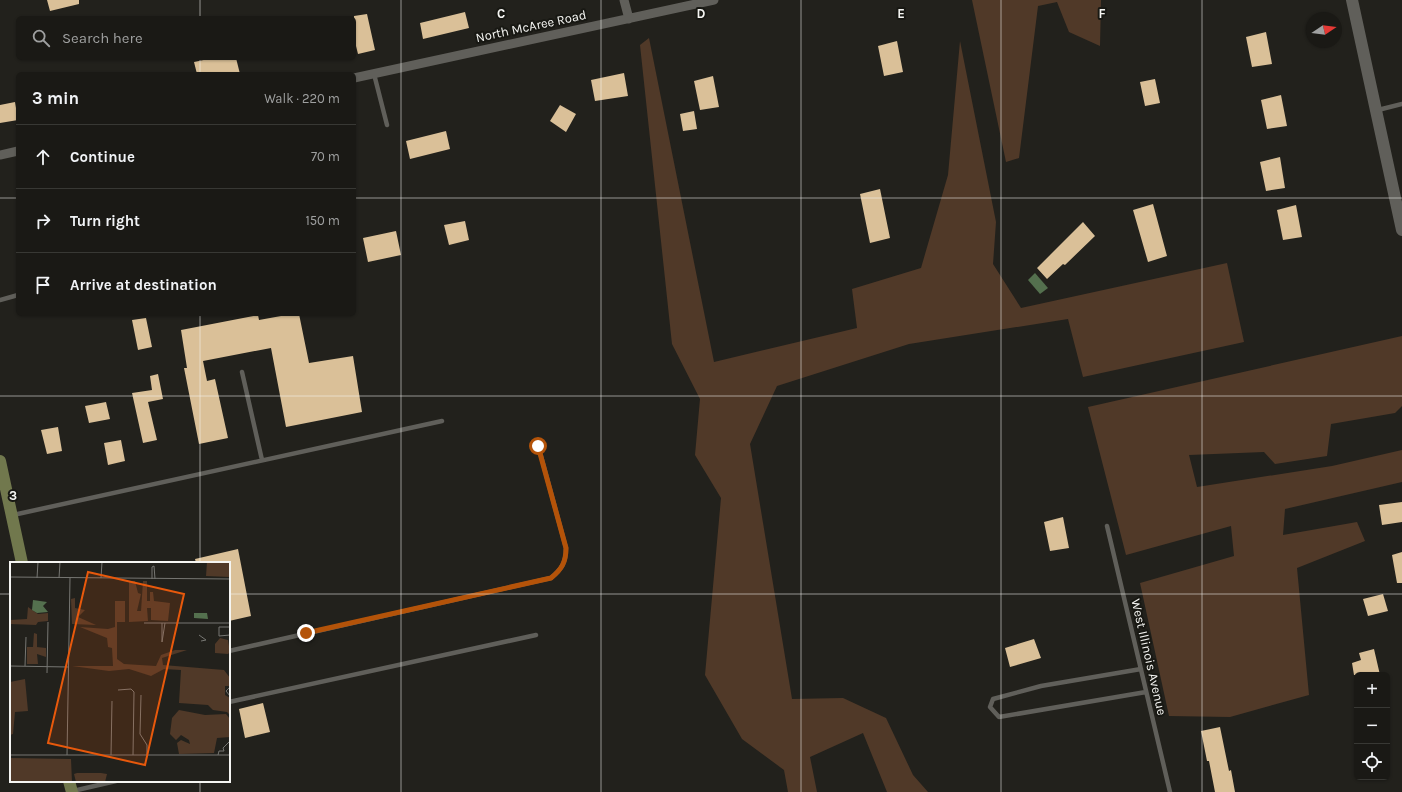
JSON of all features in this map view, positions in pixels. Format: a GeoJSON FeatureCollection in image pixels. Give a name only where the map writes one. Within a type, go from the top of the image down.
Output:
{"type":"FeatureCollection","features":[{"type":"Feature","properties":{"kind":"main road"},"geometry":{"type":"LineString","coordinates":[[0,461],[22,562]]}},
{"type":"Feature","properties":{"kind":"street"},"geometry":{"type":"LineString","coordinates":[[624,0],[628,19]]}},
{"type":"Feature","properties":{"kind":"street","name":"North McAree Road"},"geometry":{"type":"LineString","coordinates":[[356,78],[714,0]]}},
{"type":"Feature","properties":{"kind":"street"},"geometry":{"type":"LineString","coordinates":[[1352,0],[1402,230]]}},
{"type":"Feature","properties":{"kind":"street"},"geometry":{"type":"LineString","coordinates":[[0,155],[16,151]]}},
{"type":"Feature","properties":{"kind":"lane"},"geometry":{"type":"LineString","coordinates":[[374,74],[387,125]]}},
{"type":"Feature","properties":{"kind":"lane"},"geometry":{"type":"LineString","coordinates":[[1376,111],[1402,104]]}},
{"type":"Feature","properties":{"kind":"lane"},"geometry":{"type":"LineString","coordinates":[[0,300],[16,296]]}},
{"type":"Feature","properties":{"kind":"lane"},"geometry":{"type":"LineString","coordinates":[[242,372],[262,460]]}},
{"type":"Feature","properties":{"kind":"lane"},"geometry":{"type":"LineString","coordinates":[[12,515],[442,421]]}},
{"type":"Feature","properties":{"kind":"lane"},"geometry":{"type":"LineString","coordinates":[[230,651],[551,578],[560,571],[566,561],[566,548],[538,446]]}},
{"type":"Feature","properties":{"kind":"lane","name":"West Illinois Avenue"},"geometry":{"type":"LineString","coordinates":[[1107,526],[1170,792]]}},
{"type":"Feature","properties":{"kind":"lane"},"geometry":{"type":"LineString","coordinates":[[230,702],[536,635]]}},
{"type":"Feature","properties":{"kind":"lane"},"geometry":{"type":"LineString","coordinates":[[1141,669],[1040,686],[993,699],[990,707],[999,717],[1146,692]]}},
{"type":"Feature","properties":{"kind":"lane"},"geometry":{"type":"LineString","coordinates":[[71,788],[110,782]]}},
{"type":"Feature","properties":{"kind":"shaded area"},"geometry":{"type":"Polygon","coordinates":[[[972,0],[1101,0],[1100,46],[1069,32],[1057,2],[1038,6],[1019,158],[1006,162],[972,0]]]}},
{"type":"Feature","properties":{"kind":"shaded area"},"geometry":{"type":"Polygon","coordinates":[[[649,38],[714,362],[857,328],[852,289],[921,268],[948,175],[960,41],[996,222],[993,264],[1021,308],[1227,263],[1244,342],[1083,377],[1068,319],[909,344],[777,386],[750,444],[792,699],[843,698],[886,718],[913,775],[928,792],[887,792],[863,733],[810,757],[817,792],[788,792],[784,770],[742,739],[705,675],[721,498],[695,455],[700,399],[672,344],[640,45],[649,38]]]}},
{"type":"Feature","properties":{"kind":"shaded area"},"geometry":{"type":"Polygon","coordinates":[[[1035,273],[1048,288],[1040,294],[1028,280],[1035,273]]]}},
{"type":"Feature","properties":{"kind":"shaded area"},"geometry":{"type":"Polygon","coordinates":[[[1402,336],[1402,406],[1395,413],[1331,424],[1327,456],[1275,464],[1264,452],[1189,455],[1197,487],[1332,466],[1402,450],[1402,482],[1285,509],[1283,535],[1357,522],[1365,541],[1297,568],[1309,695],[1230,717],[1169,716],[1140,583],[1234,556],[1231,526],[1126,555],[1088,407],[1402,336]]]}},
{"type":"Feature","properties":{"kind":"building"},"geometry":{"type":"Polygon","coordinates":[[[47,0],[79,0],[79,4],[50,11],[47,0]]]}},
{"type":"Feature","properties":{"kind":"building"},"geometry":{"type":"Polygon","coordinates":[[[465,12],[469,28],[423,39],[420,23],[465,12]]]}},
{"type":"Feature","properties":{"kind":"building"},"geometry":{"type":"Polygon","coordinates":[[[367,14],[375,50],[358,54],[356,46],[356,16],[354,16],[367,14]]]}},
{"type":"Feature","properties":{"kind":"building"},"geometry":{"type":"Polygon","coordinates":[[[1266,32],[1272,64],[1252,67],[1246,37],[1266,32]]]}},
{"type":"Feature","properties":{"kind":"building"},"geometry":{"type":"Polygon","coordinates":[[[897,41],[903,72],[884,76],[878,46],[897,41]]]}},
{"type":"Feature","properties":{"kind":"building"},"geometry":{"type":"Polygon","coordinates":[[[204,60],[236,60],[240,72],[196,72],[194,62],[204,60]]]}},
{"type":"Feature","properties":{"kind":"building"},"geometry":{"type":"Polygon","coordinates":[[[624,73],[628,96],[595,101],[591,80],[624,73]]]}},
{"type":"Feature","properties":{"kind":"building"},"geometry":{"type":"Polygon","coordinates":[[[713,76],[719,107],[700,110],[694,81],[713,76]]]}},
{"type":"Feature","properties":{"kind":"building"},"geometry":{"type":"Polygon","coordinates":[[[1155,79],[1160,103],[1145,106],[1140,82],[1155,79]]]}},
{"type":"Feature","properties":{"kind":"building"},"geometry":{"type":"Polygon","coordinates":[[[1281,95],[1287,126],[1267,129],[1261,100],[1281,95]]]}},
{"type":"Feature","properties":{"kind":"building"},"geometry":{"type":"Polygon","coordinates":[[[15,102],[16,120],[0,123],[0,105],[15,102]]]}},
{"type":"Feature","properties":{"kind":"building"},"geometry":{"type":"Polygon","coordinates":[[[560,105],[576,114],[566,132],[550,121],[560,105]]]}},
{"type":"Feature","properties":{"kind":"building"},"geometry":{"type":"Polygon","coordinates":[[[694,111],[697,129],[683,131],[680,114],[694,111]]]}},
{"type":"Feature","properties":{"kind":"building"},"geometry":{"type":"Polygon","coordinates":[[[446,131],[450,149],[410,159],[406,141],[446,131]]]}},
{"type":"Feature","properties":{"kind":"building"},"geometry":{"type":"Polygon","coordinates":[[[1280,157],[1285,188],[1266,191],[1260,162],[1280,157]]]}},
{"type":"Feature","properties":{"kind":"building"},"geometry":{"type":"Polygon","coordinates":[[[880,189],[890,238],[870,243],[860,194],[880,189]]]}},
{"type":"Feature","properties":{"kind":"building"},"geometry":{"type":"Polygon","coordinates":[[[1153,204],[1167,256],[1148,262],[1133,210],[1153,204]]]}},
{"type":"Feature","properties":{"kind":"building"},"geometry":{"type":"Polygon","coordinates":[[[1296,205],[1302,237],[1283,240],[1277,210],[1296,205]]]}},
{"type":"Feature","properties":{"kind":"building"},"geometry":{"type":"Polygon","coordinates":[[[465,221],[469,240],[449,245],[444,225],[465,221]]]}},
{"type":"Feature","properties":{"kind":"building"},"geometry":{"type":"Polygon","coordinates":[[[1083,222],[1095,236],[1065,265],[1063,264],[1047,279],[1037,268],[1083,222]]]}},
{"type":"Feature","properties":{"kind":"building"},"geometry":{"type":"Polygon","coordinates":[[[396,231],[401,255],[368,262],[363,238],[396,231]]]}},
{"type":"Feature","properties":{"kind":"building"},"geometry":{"type":"Polygon","coordinates":[[[253,316],[258,316],[259,320],[281,316],[299,316],[309,363],[353,356],[362,412],[286,427],[271,348],[203,361],[207,381],[215,379],[228,438],[199,444],[184,368],[187,368],[181,330],[253,316]]]}},
{"type":"Feature","properties":{"kind":"building"},"geometry":{"type":"Polygon","coordinates":[[[146,318],[152,347],[138,350],[132,320],[146,318]]]}},
{"type":"Feature","properties":{"kind":"building"},"geometry":{"type":"Polygon","coordinates":[[[158,374],[163,399],[148,402],[157,440],[143,443],[132,393],[152,390],[150,376],[158,374]]]}},
{"type":"Feature","properties":{"kind":"building"},"geometry":{"type":"Polygon","coordinates":[[[106,402],[110,419],[89,423],[85,406],[106,402]]]}},
{"type":"Feature","properties":{"kind":"building"},"geometry":{"type":"Polygon","coordinates":[[[58,427],[62,451],[47,454],[41,430],[58,427]]]}},
{"type":"Feature","properties":{"kind":"building"},"geometry":{"type":"Polygon","coordinates":[[[121,440],[125,461],[108,465],[104,443],[121,440]]]}},
{"type":"Feature","properties":{"kind":"building"},"geometry":{"type":"Polygon","coordinates":[[[1402,502],[1402,522],[1382,525],[1379,505],[1402,502]]]}},
{"type":"Feature","properties":{"kind":"building"},"geometry":{"type":"Polygon","coordinates":[[[1063,517],[1069,548],[1050,551],[1044,522],[1063,517]]]}},
{"type":"Feature","properties":{"kind":"building"},"geometry":{"type":"Polygon","coordinates":[[[238,549],[251,616],[230,621],[230,562],[196,562],[195,559],[238,549]]]}},
{"type":"Feature","properties":{"kind":"building"},"geometry":{"type":"Polygon","coordinates":[[[1402,552],[1402,583],[1397,583],[1392,555],[1402,552]]]}},
{"type":"Feature","properties":{"kind":"building"},"geometry":{"type":"Polygon","coordinates":[[[1383,594],[1388,611],[1368,616],[1363,599],[1383,594]]]}},
{"type":"Feature","properties":{"kind":"building"},"geometry":{"type":"Polygon","coordinates":[[[1034,639],[1041,658],[1010,667],[1005,648],[1034,639]]]}},
{"type":"Feature","properties":{"kind":"building"},"geometry":{"type":"Polygon","coordinates":[[[1374,649],[1379,672],[1354,672],[1354,675],[1352,663],[1361,660],[1359,653],[1374,649]]]}},
{"type":"Feature","properties":{"kind":"building"},"geometry":{"type":"Polygon","coordinates":[[[263,703],[270,732],[245,738],[239,709],[263,703]]]}},
{"type":"Feature","properties":{"kind":"building"},"geometry":{"type":"Polygon","coordinates":[[[1220,727],[1235,792],[1215,792],[1209,761],[1207,761],[1201,731],[1220,727]]]}},
{"type":"Feature","properties":{"kind":"route"},"geometry":{"type":"LineString","coordinates":[[306,633],[481,595],[551,578],[560,571],[566,561],[566,548],[538,446]]}}]}
